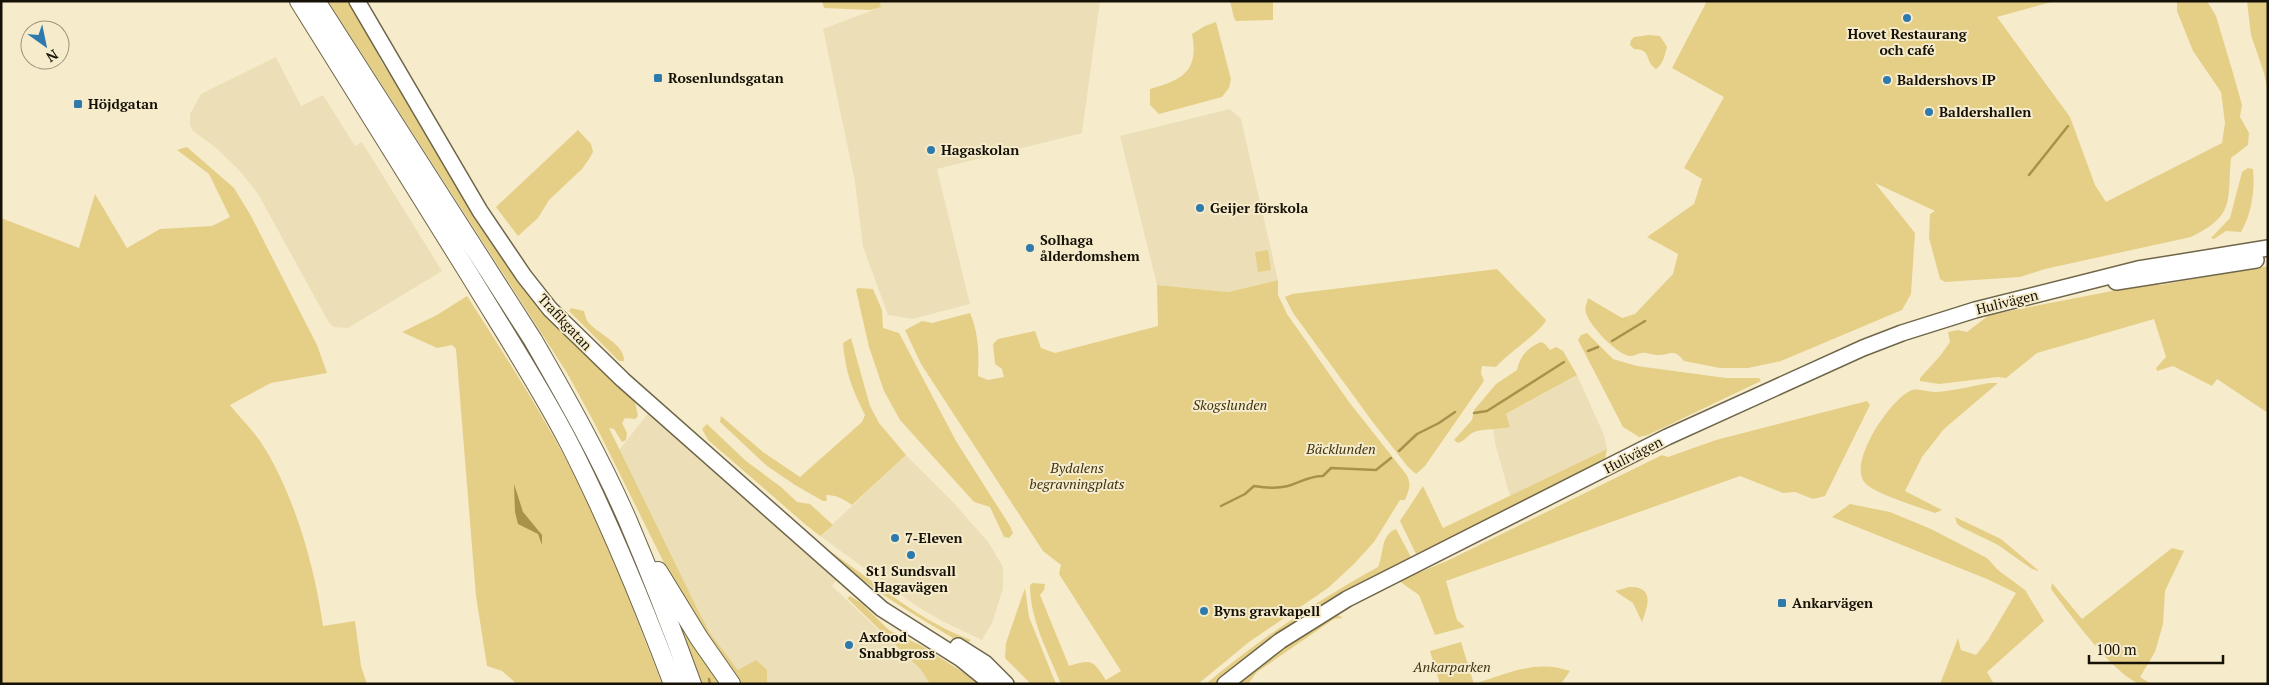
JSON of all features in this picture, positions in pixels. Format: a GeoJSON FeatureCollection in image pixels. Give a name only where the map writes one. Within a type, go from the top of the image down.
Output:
{"type":"FeatureCollection","features":[{"type":"Feature","properties":{"kind":"highway"},"geometry":{"type":"LineString","coordinates":[[299,1],[384,136],[559,425],[611,530],[647,614],[673,684]]}},
{"type":"Feature","properties":{"kind":"highway"},"geometry":{"type":"LineString","coordinates":[[316,1],[533,340],[565,394],[628,520],[664,608],[692,684]]}},
{"type":"Feature","properties":{"kind":"highway"},"geometry":{"type":"LineString","coordinates":[[628,520],[699,638],[731,684]]}},
{"type":"Feature","properties":{"kind":"main road","name":"Trafikgatan"},"geometry":{"type":"LineString","coordinates":[[357,1],[480,211],[524,276],[550,309],[623,380],[882,609],[961,659],[992,684]]}},
{"type":"Feature","properties":{"kind":"main road","name":"Hulivägen"},"geometry":{"type":"LineString","coordinates":[[1225,684],[1280,640],[1347,599],[1676,433],[1814,369],[1902,333],[1975,310],[2138,268],[2268,248]]}},
{"type":"Feature","properties":{"kind":"main road","name":"Hulivägen"},"geometry":{"type":"LineString","coordinates":[[2070,286],[2141,280],[2268,258]]}},
{"type":"Feature","properties":{"kind":"main road","name":"Trafikgatan"},"geometry":{"type":"LineString","coordinates":[[850,579],[985,663],[1006,684]]}},
{"type":"Feature","properties":{"kind":"shaded area","name":"Hagaskolan"},"geometry":{"type":"Polygon","coordinates":[[[880,1],[1100,1],[1082,133],[937,169],[970,304],[912,319],[888,315],[863,247],[855,182],[823,29],[881,7],[880,1]]]}},
{"type":"Feature","properties":{"kind":"shaded area"},"geometry":{"type":"Polygon","coordinates":[[[276,57],[301,106],[323,95],[355,146],[362,142],[442,271],[348,328],[334,327],[329,323],[258,194],[239,170],[215,147],[193,131],[190,125],[190,114],[201,94],[276,57]]]}},
{"type":"Feature","properties":{"kind":"shaded area","name":"Geijer förskola"},"geometry":{"type":"Polygon","coordinates":[[[1230,109],[1241,119],[1278,280],[1228,292],[1157,285],[1120,136],[1230,109]]]}},
{"type":"Feature","properties":{"kind":"shaded area"},"geometry":{"type":"Polygon","coordinates":[[[1577,375],[1604,435],[1607,449],[1510,496],[1495,443],[1493,428],[1503,429],[1508,420],[1505,415],[1577,375]]]}},
{"type":"Feature","properties":{"kind":"shaded area"},"geometry":{"type":"Polygon","coordinates":[[[650,411],[837,579],[832,586],[921,670],[930,684],[767,684],[767,670],[738,670],[710,633],[619,450],[650,411]]]}},
{"type":"Feature","properties":{"kind":"shaded area"},"geometry":{"type":"Polygon","coordinates":[[[906,455],[952,501],[989,543],[1003,567],[1003,589],[992,623],[982,640],[918,607],[820,536],[906,455]]]}},
{"type":"Feature","properties":{"kind":"shaded area"},"geometry":{"type":"Polygon","coordinates":[[[514,484],[523,512],[542,535],[542,545],[538,534],[518,524],[515,512],[514,484]]]}},
{"type":"Feature","properties":{"kind":"green space"},"geometry":{"type":"Polygon","coordinates":[[[328,1],[349,1],[370,37],[382,63],[410,101],[547,315],[635,402],[638,416],[635,419],[625,418],[622,423],[627,433],[626,440],[622,442],[614,429],[609,428],[710,633],[738,670],[756,660],[767,670],[767,684],[737,684],[675,585],[596,426],[567,373],[328,1]]]}},
{"type":"Feature","properties":{"kind":"green space"},"geometry":{"type":"Polygon","coordinates":[[[822,1],[880,1],[881,7],[871,10],[824,8],[822,1]]]}},
{"type":"Feature","properties":{"kind":"green space"},"geometry":{"type":"Polygon","coordinates":[[[1230,1],[1273,1],[1273,20],[1236,21],[1230,1]]]}},
{"type":"Feature","properties":{"kind":"green space"},"geometry":{"type":"Polygon","coordinates":[[[1707,1],[2055,1],[1997,17],[2070,117],[2095,185],[2106,202],[2222,143],[2225,123],[2221,92],[2193,51],[2177,11],[2177,1],[2207,1],[2216,16],[2233,73],[2242,105],[2240,117],[2249,133],[2248,145],[2231,158],[2226,205],[2216,221],[2205,229],[2191,237],[2045,269],[2020,277],[1945,282],[1940,279],[1929,238],[1930,214],[1935,211],[1875,183],[1915,233],[1911,294],[1902,310],[1781,361],[1748,368],[1720,368],[1684,361],[1674,353],[1656,355],[1643,353],[1630,356],[1618,351],[1598,332],[1588,318],[1585,311],[1586,306],[1588,298],[1622,318],[1635,314],[1673,274],[1678,254],[1647,237],[1694,204],[1702,179],[1684,168],[1724,97],[1672,68],[1707,1]]]}},
{"type":"Feature","properties":{"kind":"green space"},"geometry":{"type":"Polygon","coordinates":[[[2247,1],[2268,1],[2268,93],[2264,73],[2251,35],[2247,1]]]}},
{"type":"Feature","properties":{"kind":"green space"},"geometry":{"type":"Polygon","coordinates":[[[1216,22],[1231,79],[1229,88],[1222,97],[1159,114],[1150,105],[1150,89],[1171,82],[1186,72],[1193,57],[1192,34],[1216,22]]]}},
{"type":"Feature","properties":{"kind":"green space"},"geometry":{"type":"Polygon","coordinates":[[[1660,36],[1667,47],[1662,62],[1656,69],[1652,66],[1646,53],[1634,49],[1630,45],[1634,37],[1660,36]]]}},
{"type":"Feature","properties":{"kind":"green space"},"geometry":{"type":"Polygon","coordinates":[[[578,130],[591,144],[593,152],[582,169],[549,200],[538,218],[518,236],[496,207],[578,130]]]}},
{"type":"Feature","properties":{"kind":"green space"},"geometry":{"type":"Polygon","coordinates":[[[187,147],[234,188],[251,216],[317,345],[327,373],[271,383],[230,405],[260,441],[285,488],[309,557],[323,626],[355,621],[361,666],[367,684],[1,684],[1,218],[79,248],[95,194],[127,248],[160,229],[212,226],[230,217],[209,174],[177,150],[187,147]]]}},
{"type":"Feature","properties":{"kind":"green space"},"geometry":{"type":"Polygon","coordinates":[[[2248,168],[2253,169],[2254,185],[2245,225],[2241,232],[2226,231],[2214,239],[2211,238],[2230,218],[2242,172],[2248,168]]]}},
{"type":"Feature","properties":{"kind":"green space"},"geometry":{"type":"Polygon","coordinates":[[[1268,250],[1271,270],[1258,272],[1255,252],[1268,250]]]}},
{"type":"Feature","properties":{"kind":"green space"},"geometry":{"type":"Polygon","coordinates":[[[2268,266],[2268,413],[2217,379],[2212,386],[2173,366],[2157,371],[2156,368],[2166,357],[2154,319],[2037,353],[2006,378],[1998,377],[1939,384],[1920,381],[1920,378],[1950,342],[1948,332],[1958,330],[1967,332],[1989,315],[2148,284],[2160,285],[2268,266]]]}},
{"type":"Feature","properties":{"kind":"green space"},"geometry":{"type":"Polygon","coordinates":[[[1497,269],[1546,320],[1538,330],[1496,367],[1482,366],[1481,373],[1484,381],[1425,466],[1416,474],[1408,467],[1372,421],[1293,313],[1285,297],[1292,294],[1497,269]]]}},
{"type":"Feature","properties":{"kind":"green space"},"geometry":{"type":"Polygon","coordinates":[[[1278,280],[1278,295],[1287,314],[1349,402],[1406,474],[1409,490],[1405,500],[1400,500],[1374,542],[1328,588],[1249,642],[1198,684],[1061,684],[1036,623],[1030,585],[1033,583],[1045,584],[1044,590],[1040,595],[1069,666],[1083,662],[1091,663],[1098,668],[1106,680],[1121,671],[1059,574],[1061,565],[1043,551],[921,364],[905,330],[922,321],[932,323],[970,313],[978,344],[978,376],[988,380],[1004,377],[1002,369],[995,364],[993,344],[998,339],[1035,331],[1041,348],[1055,353],[1158,326],[1157,285],[1228,292],[1278,280]]]}},
{"type":"Feature","properties":{"kind":"green space"},"geometry":{"type":"Polygon","coordinates":[[[858,288],[873,289],[882,310],[883,328],[899,333],[956,441],[1010,526],[1013,533],[1009,538],[1004,537],[990,507],[974,502],[900,420],[884,391],[869,347],[856,290],[858,288]]]}},
{"type":"Feature","properties":{"kind":"green space"},"geometry":{"type":"Polygon","coordinates":[[[467,296],[546,423],[575,475],[617,569],[662,684],[517,684],[502,671],[487,666],[476,596],[456,349],[452,345],[437,348],[402,332],[437,315],[467,296]]]}},
{"type":"Feature","properties":{"kind":"green space"},"geometry":{"type":"Polygon","coordinates":[[[571,308],[584,311],[589,323],[620,349],[624,361],[619,361],[569,311],[571,308]]]}},
{"type":"Feature","properties":{"kind":"green space"},"geometry":{"type":"Polygon","coordinates":[[[1587,333],[1613,359],[1637,366],[1726,378],[1759,378],[1761,381],[1648,435],[1639,437],[1623,427],[1578,340],[1581,335],[1587,333]]]}},
{"type":"Feature","properties":{"kind":"green space"},"geometry":{"type":"Polygon","coordinates":[[[851,338],[870,406],[879,423],[906,455],[852,505],[830,495],[826,495],[827,501],[823,501],[795,485],[767,466],[720,422],[721,416],[763,452],[800,477],[862,422],[865,415],[853,388],[845,362],[843,343],[851,338]]]}},
{"type":"Feature","properties":{"kind":"green space"},"geometry":{"type":"Polygon","coordinates":[[[1541,342],[1550,350],[1556,347],[1563,351],[1577,375],[1506,414],[1510,427],[1474,432],[1458,443],[1454,440],[1472,420],[1474,410],[1496,384],[1517,370],[1525,353],[1541,342]]]}},
{"type":"Feature","properties":{"kind":"green space"},"geometry":{"type":"Polygon","coordinates":[[[1998,383],[1944,429],[1922,457],[1905,491],[1942,510],[1935,513],[1908,504],[1887,496],[1865,483],[1861,474],[1866,447],[1882,419],[1902,397],[1913,390],[1933,392],[1956,390],[1998,383]]]}},
{"type":"Feature","properties":{"kind":"green space"},"geometry":{"type":"Polygon","coordinates":[[[1867,401],[1870,405],[1825,496],[1813,499],[1795,492],[1783,493],[1740,476],[1446,581],[1457,620],[1465,627],[1435,635],[1419,595],[1399,581],[1449,560],[1662,455],[1668,457],[1716,440],[1867,401]]]}},
{"type":"Feature","properties":{"kind":"green space"},"geometry":{"type":"Polygon","coordinates":[[[707,424],[746,461],[781,487],[797,502],[810,504],[833,525],[820,536],[806,525],[708,440],[702,429],[707,424]]]}},
{"type":"Feature","properties":{"kind":"green space"},"geometry":{"type":"Polygon","coordinates":[[[1607,449],[1605,459],[1599,465],[1416,554],[1400,521],[1423,486],[1443,528],[1607,449]]]}},
{"type":"Feature","properties":{"kind":"green space"},"geometry":{"type":"Polygon","coordinates":[[[1850,504],[1890,512],[1931,529],[1987,558],[1998,570],[2025,590],[2044,621],[1987,672],[1994,684],[1940,684],[1958,638],[1961,650],[1976,655],[1988,640],[2016,593],[1987,579],[1832,517],[1850,504]]]}},
{"type":"Feature","properties":{"kind":"green space"},"geometry":{"type":"Polygon","coordinates":[[[1955,517],[2001,539],[2039,571],[2032,569],[1998,545],[1961,527],[1957,524],[1955,517]]]}},
{"type":"Feature","properties":{"kind":"green space"},"geometry":{"type":"Polygon","coordinates":[[[1396,529],[1411,557],[1309,614],[1262,647],[1216,684],[1206,684],[1289,621],[1378,567],[1385,540],[1396,529]]]}},
{"type":"Feature","properties":{"kind":"green space"},"geometry":{"type":"Polygon","coordinates":[[[2172,548],[2184,551],[2165,591],[2163,624],[2155,652],[2140,677],[2151,684],[2141,684],[2129,678],[2117,668],[2092,642],[2051,589],[2052,583],[2082,619],[2172,548]]]}},
{"type":"Feature","properties":{"kind":"green space"},"geometry":{"type":"Polygon","coordinates":[[[828,550],[897,600],[951,632],[971,640],[965,645],[912,613],[860,578],[827,552],[828,550]]]}},
{"type":"Feature","properties":{"kind":"green space"},"geometry":{"type":"Polygon","coordinates":[[[1629,587],[1643,590],[1648,598],[1642,622],[1633,603],[1615,591],[1629,587]]]}},
{"type":"Feature","properties":{"kind":"green space"},"geometry":{"type":"Polygon","coordinates":[[[1025,588],[1029,617],[1056,684],[1031,684],[1005,658],[1006,643],[1025,588]]]}},
{"type":"Feature","properties":{"kind":"green space"},"geometry":{"type":"Polygon","coordinates":[[[850,596],[861,603],[889,630],[922,646],[981,684],[930,684],[921,670],[847,598],[850,596]]]}},
{"type":"Feature","properties":{"kind":"green space"},"geometry":{"type":"Polygon","coordinates":[[[1336,614],[1343,618],[1334,619],[1257,672],[1248,684],[1237,684],[1287,642],[1336,614]]]}},
{"type":"Feature","properties":{"kind":"green space"},"geometry":{"type":"Polygon","coordinates":[[[684,627],[723,684],[701,684],[681,629],[684,627]]]}},
{"type":"Feature","properties":{"kind":"green space","name":"Ankarparken"},"geometry":{"type":"Polygon","coordinates":[[[1461,642],[1474,684],[1440,684],[1430,651],[1461,642]]]}},
{"type":"Feature","properties":{"kind":"green space","name":"Ankarparken"},"geometry":{"type":"Polygon","coordinates":[[[1533,667],[1557,668],[1570,671],[1561,684],[1474,684],[1510,672],[1533,667]]]}},
{"type":"Feature","properties":{"kind":"waterway"},"geometry":{"type":"LineString","coordinates":[[2029,175],[2068,126]]}},
{"type":"Feature","properties":{"kind":"waterway"},"geometry":{"type":"LineString","coordinates":[[1612,341],[1645,321]]}},
{"type":"Feature","properties":{"kind":"waterway"},"geometry":{"type":"LineString","coordinates":[[1588,351],[1598,347]]}},
{"type":"Feature","properties":{"kind":"waterway"},"geometry":{"type":"LineString","coordinates":[[1474,413],[1487,411],[1564,362]]}},
{"type":"Feature","properties":{"kind":"waterway"},"geometry":{"type":"LineString","coordinates":[[1399,451],[1417,434],[1439,423],[1455,412]]}},
{"type":"Feature","properties":{"kind":"waterway"},"geometry":{"type":"LineString","coordinates":[[1221,506],[1245,494],[1254,486],[1272,488],[1286,486],[1323,476],[1331,468],[1376,470],[1391,458]]}},
{"type":"Feature","properties":{"kind":"waterway"},"geometry":{"type":"LineString","coordinates":[[709,679],[710,684]]}},
{"type":"Feature","properties":{"kind":"place","name":"Hovet Restaurang och café"},"geometry":{"type":"Point","coordinates":[1907,18]}},
{"type":"Feature","properties":{"kind":"place","name":"Rosenlundsgatan"},"geometry":{"type":"Point","coordinates":[658,78]}},
{"type":"Feature","properties":{"kind":"place","name":"Baldershovs IP"},"geometry":{"type":"Point","coordinates":[1887,80]}},
{"type":"Feature","properties":{"kind":"place","name":"Höjdgatan"},"geometry":{"type":"Point","coordinates":[78,104]}},
{"type":"Feature","properties":{"kind":"place","name":"Baldershallen"},"geometry":{"type":"Point","coordinates":[1929,112]}},
{"type":"Feature","properties":{"kind":"place","name":"Hagaskolan"},"geometry":{"type":"Point","coordinates":[931,150]}},
{"type":"Feature","properties":{"kind":"place","name":"Geijer förskola"},"geometry":{"type":"Point","coordinates":[1200,208]}},
{"type":"Feature","properties":{"kind":"place","name":"Solhaga ålderdomshem"},"geometry":{"type":"Point","coordinates":[1030,248]}},
{"type":"Feature","properties":{"kind":"place","name":"7-Eleven"},"geometry":{"type":"Point","coordinates":[895,538]}},
{"type":"Feature","properties":{"kind":"place","name":"St1 Sundsvall Hagavägen"},"geometry":{"type":"Point","coordinates":[911,555]}},
{"type":"Feature","properties":{"kind":"place","name":"Ankarvägen"},"geometry":{"type":"Point","coordinates":[1782,603]}},
{"type":"Feature","properties":{"kind":"place","name":"Byns gravkapell"},"geometry":{"type":"Point","coordinates":[1204,611]}},
{"type":"Feature","properties":{"kind":"place","name":"Axfood Snabbgross"},"geometry":{"type":"Point","coordinates":[849,645]}},
{"type":"Feature","properties":{"kind":"park label","name":"Skogslunden"},"geometry":{"type":"Point","coordinates":[1230,405]}},
{"type":"Feature","properties":{"kind":"park label","name":"Bäcklunden"},"geometry":{"type":"Point","coordinates":[1341,449]}},
{"type":"Feature","properties":{"kind":"park label","name":"Bydalens begravningplats"},"geometry":{"type":"Point","coordinates":[1077,476]}}]}
